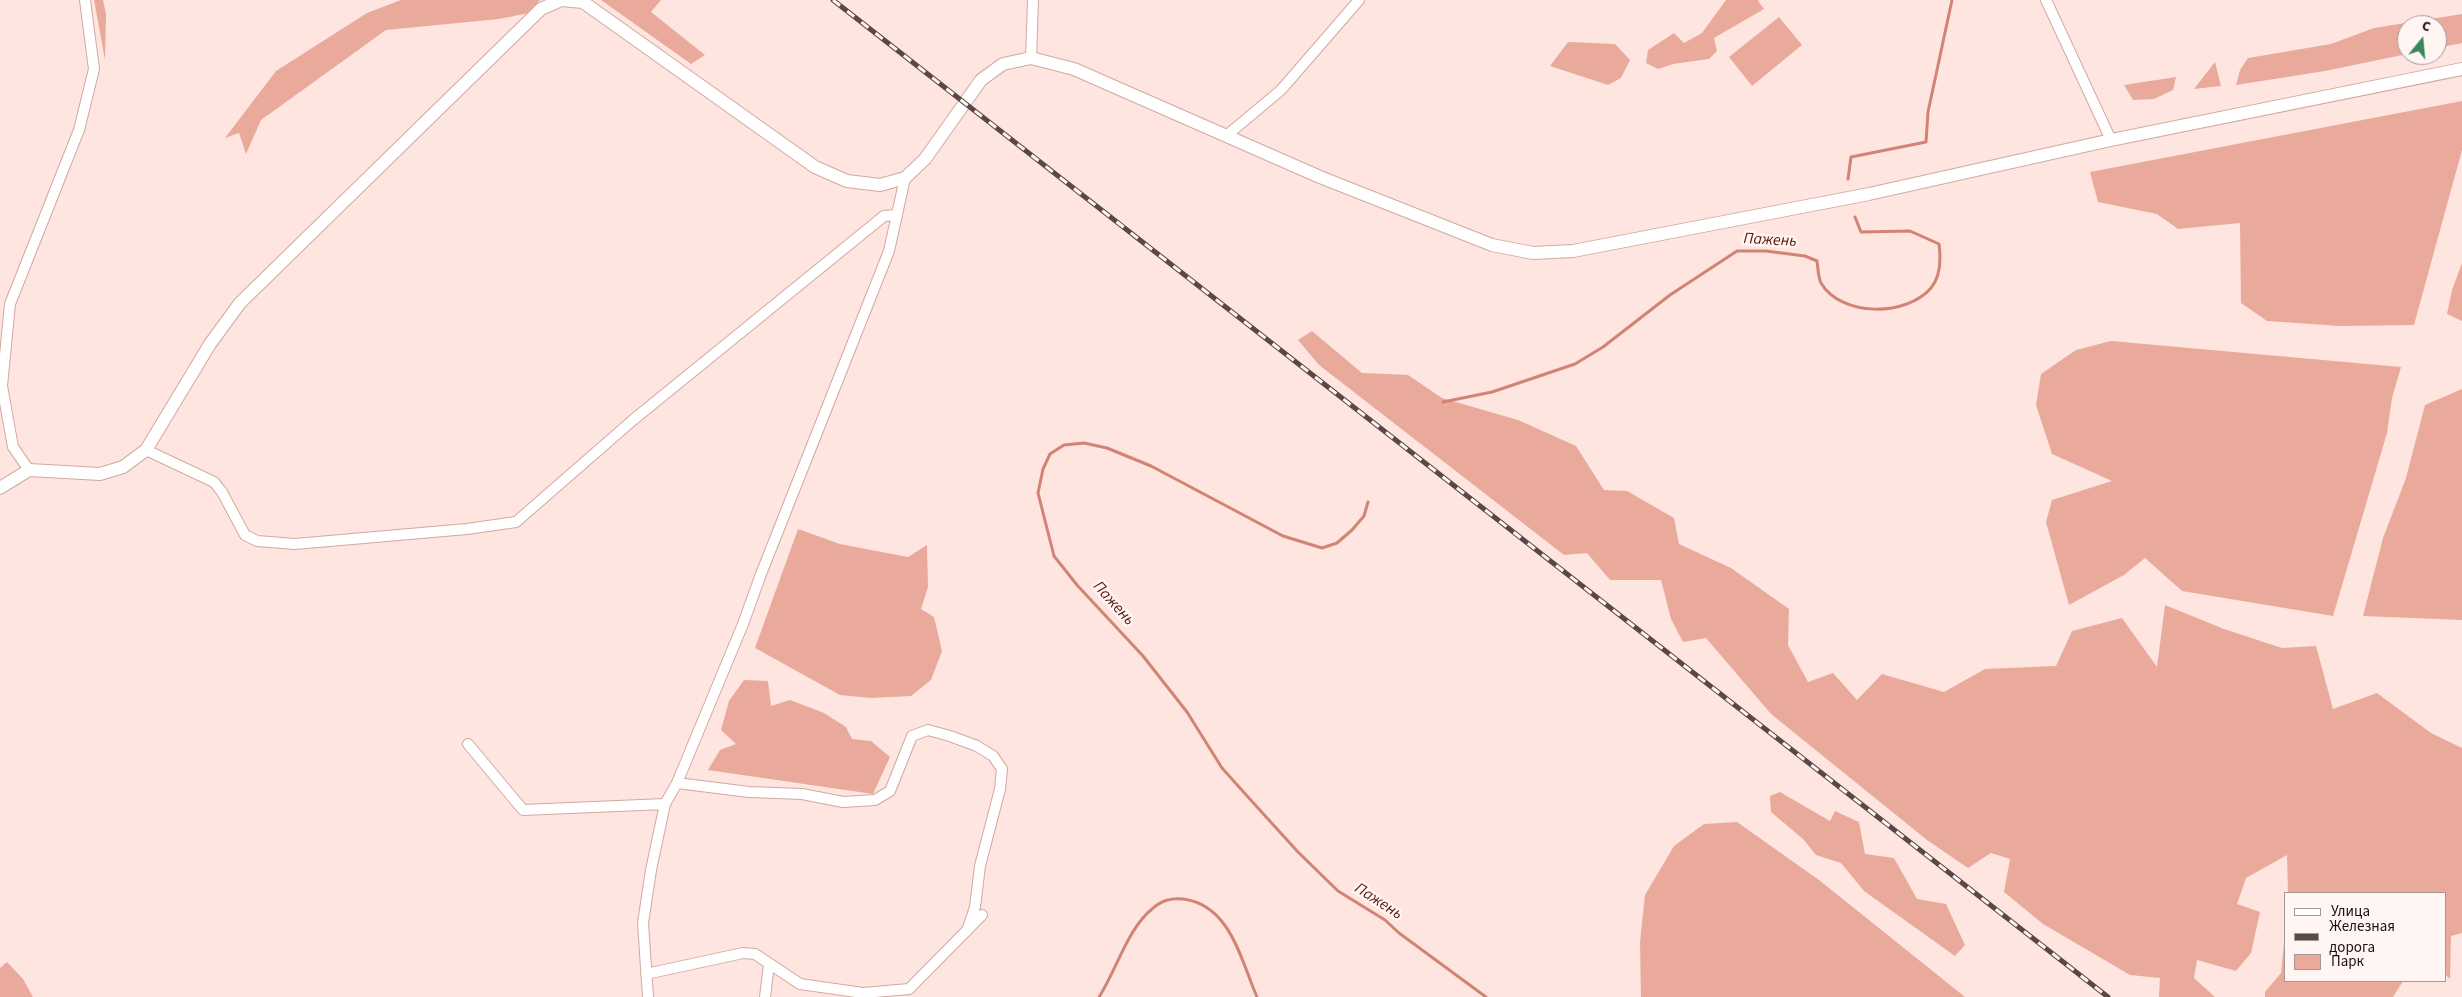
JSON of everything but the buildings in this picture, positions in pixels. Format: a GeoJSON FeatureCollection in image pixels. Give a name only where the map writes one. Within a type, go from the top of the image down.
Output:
{"type":"FeatureCollection","features":[{"type":"Feature","properties":{"kind":"street"},"geometry":{"type":"LineString","coordinates":[[30,470],[13,446],[2,386],[10,304],[79,130],[90,86],[94,69],[85,0]]}},
{"type":"Feature","properties":{"kind":"street"},"geometry":{"type":"LineString","coordinates":[[0,488],[30,470],[100,474],[123,467],[146,450],[210,344],[240,303],[541,9],[561,0],[583,2],[815,167],[847,181],[880,184],[905,178]]}},
{"type":"Feature","properties":{"kind":"street"},"geometry":{"type":"LineString","coordinates":[[1031,58],[1033,0]]}},
{"type":"Feature","properties":{"kind":"street"},"geometry":{"type":"LineString","coordinates":[[1226,136],[1281,90],[1359,0]]}},
{"type":"Feature","properties":{"kind":"street"},"geometry":{"type":"LineString","coordinates":[[2046,0],[2111,140]]}},
{"type":"Feature","properties":{"kind":"street"},"geometry":{"type":"LineString","coordinates":[[648,997],[643,923],[651,870],[665,804],[677,783],[743,624],[768,555],[889,251],[905,178],[925,158],[981,80],[1003,64],[1031,58],[1074,69],[1226,136],[1441,226],[1492,245],[1533,253],[1573,251],[1835,201],[2111,140],[2462,70]]}},
{"type":"Feature","properties":{"kind":"street"},"geometry":{"type":"LineString","coordinates":[[146,450],[214,482],[222,492],[244,535],[258,541],[294,544],[467,529],[516,522],[632,420],[876,222],[884,216],[896,215]]}},
{"type":"Feature","properties":{"kind":"street"},"geometry":{"type":"LineString","coordinates":[[677,783],[749,792],[802,794],[843,802],[875,800],[890,791],[912,736],[928,730],[977,746],[993,756],[1002,769],[1000,789],[980,866],[975,907],[966,931]]}},
{"type":"Feature","properties":{"kind":"street"},"geometry":{"type":"LineString","coordinates":[[468,744],[523,810],[665,804]]}},
{"type":"Feature","properties":{"kind":"street"},"geometry":{"type":"LineString","coordinates":[[646,974],[743,953],[755,954],[800,984],[863,993],[909,988],[982,916]]}},
{"type":"Feature","properties":{"kind":"street"},"geometry":{"type":"LineString","coordinates":[[765,997],[769,964]]}},
{"type":"Feature","properties":{"kind":"green space"},"geometry":{"type":"Polygon","coordinates":[[[94,0],[103,0],[106,14],[105,60],[94,0]]]}},
{"type":"Feature","properties":{"kind":"green space"},"geometry":{"type":"Polygon","coordinates":[[[401,0],[540,0],[529,13],[499,19],[386,30],[261,120],[246,154],[239,133],[225,138],[276,71],[367,13],[401,0]]]}},
{"type":"Feature","properties":{"kind":"green space"},"geometry":{"type":"Polygon","coordinates":[[[601,0],[661,0],[651,12],[705,55],[691,64],[601,0]]]}},
{"type":"Feature","properties":{"kind":"green space"},"geometry":{"type":"Polygon","coordinates":[[[1726,0],[1760,0],[1758,1],[1764,9],[1714,38],[1717,51],[1709,59],[1673,64],[1658,69],[1646,63],[1648,50],[1674,33],[1684,43],[1702,33],[1726,0]]]}},
{"type":"Feature","properties":{"kind":"green space"},"geometry":{"type":"Polygon","coordinates":[[[2462,14],[2462,43],[2447,46],[2447,16],[2462,14]]]}},
{"type":"Feature","properties":{"kind":"green space"},"geometry":{"type":"Polygon","coordinates":[[[1779,17],[1802,45],[1752,86],[1729,57],[1779,17]]]}},
{"type":"Feature","properties":{"kind":"green space"},"geometry":{"type":"Polygon","coordinates":[[[2397,24],[2397,56],[2325,71],[2236,85],[2240,70],[2248,58],[2331,44],[2374,28],[2397,24]]]}},
{"type":"Feature","properties":{"kind":"green space"},"geometry":{"type":"Polygon","coordinates":[[[1568,42],[1615,44],[1630,60],[1621,78],[1608,85],[1550,66],[1568,42]]]}},
{"type":"Feature","properties":{"kind":"green space"},"geometry":{"type":"Polygon","coordinates":[[[2215,62],[2221,86],[2194,89],[2215,62]]]}},
{"type":"Feature","properties":{"kind":"green space"},"geometry":{"type":"Polygon","coordinates":[[[2176,77],[2173,90],[2154,99],[2133,100],[2124,85],[2176,77]]]}},
{"type":"Feature","properties":{"kind":"green space"},"geometry":{"type":"Polygon","coordinates":[[[2462,101],[2462,150],[2414,325],[2340,326],[2267,321],[2241,303],[2240,223],[2178,229],[2157,214],[2098,202],[2090,172],[2462,101]]]}},
{"type":"Feature","properties":{"kind":"green space"},"geometry":{"type":"Polygon","coordinates":[[[2462,263],[2462,321],[2447,314],[2452,290],[2462,263]]]}},
{"type":"Feature","properties":{"kind":"green space"},"geometry":{"type":"Polygon","coordinates":[[[1312,331],[1362,373],[1408,375],[1442,398],[1518,420],[1576,446],[1604,490],[1627,491],[1674,518],[1679,544],[1731,568],[1789,609],[1788,645],[1808,682],[1833,673],[1857,700],[1882,674],[1944,692],[1985,669],[2056,666],[2072,631],[2122,618],[2157,667],[2165,605],[2224,629],[2282,648],[2316,646],[2333,709],[2377,693],[2431,733],[2462,748],[2462,933],[2451,936],[2450,979],[2447,976],[2447,892],[2288,892],[2287,855],[2246,878],[2237,904],[2260,912],[2251,953],[2236,971],[2197,960],[2194,978],[2215,997],[2159,997],[2160,978],[2130,975],[2043,924],[2004,892],[2010,859],[1991,853],[1968,868],[1927,840],[1771,714],[1706,638],[1683,642],[1671,619],[1661,580],[1610,580],[1587,553],[1564,555],[1319,365],[1298,340],[1312,331]]]}},
{"type":"Feature","properties":{"kind":"green space"},"geometry":{"type":"Polygon","coordinates":[[[2111,341],[2401,367],[2392,398],[2387,433],[2333,616],[2182,591],[2145,558],[2124,575],[2069,605],[2046,522],[2052,500],[2112,481],[2052,454],[2036,405],[2041,374],[2076,350],[2111,341]]]}},
{"type":"Feature","properties":{"kind":"green space"},"geometry":{"type":"Polygon","coordinates":[[[2462,389],[2462,620],[2363,616],[2383,538],[2406,478],[2425,405],[2462,389]]]}},
{"type":"Feature","properties":{"kind":"green space"},"geometry":{"type":"Polygon","coordinates":[[[798,529],[840,544],[908,557],[927,545],[928,587],[921,609],[934,617],[942,651],[931,680],[911,696],[871,698],[840,695],[755,648],[798,529]]]}},
{"type":"Feature","properties":{"kind":"green space"},"geometry":{"type":"Polygon","coordinates":[[[744,680],[768,681],[771,706],[790,700],[824,713],[846,727],[852,739],[871,741],[890,757],[873,794],[708,770],[720,750],[736,744],[721,730],[729,701],[744,680]]]}},
{"type":"Feature","properties":{"kind":"green space"},"geometry":{"type":"Polygon","coordinates":[[[1780,792],[1830,821],[1835,811],[1859,822],[1865,854],[1894,858],[1917,899],[1946,904],[1965,945],[1955,956],[1864,891],[1841,863],[1816,855],[1803,839],[1771,812],[1770,796],[1780,792]]]}},
{"type":"Feature","properties":{"kind":"green space"},"geometry":{"type":"Polygon","coordinates":[[[1737,822],[1819,880],[1965,997],[1641,997],[1640,942],[1645,895],[1674,846],[1704,824],[1737,822]]]}},
{"type":"Feature","properties":{"kind":"green space"},"geometry":{"type":"Polygon","coordinates":[[[2284,943],[2284,982],[2402,982],[2393,997],[2265,997],[2265,992],[2281,973],[2284,943]]]}},
{"type":"Feature","properties":{"kind":"green space"},"geometry":{"type":"Polygon","coordinates":[[[7,962],[23,979],[33,997],[0,997],[0,968],[7,962]]]}},
{"type":"Feature","properties":{"kind":"waterway","name":"Пажень"},"geometry":{"type":"LineString","coordinates":[[1848,179],[1851,157],[1926,142],[1928,112],[1952,0]]}},
{"type":"Feature","properties":{"kind":"waterway","name":"Пажень"},"geometry":{"type":"LineString","coordinates":[[1443,402],[1492,392],[1575,364],[1603,347],[1670,295],[1737,251],[1766,251],[1805,256],[1817,261],[1820,281],[1830,294],[1843,302],[1858,307],[1874,309],[1906,304],[1920,298],[1931,288],[1937,278],[1940,267],[1939,244],[1910,231],[1861,232],[1855,217]]}},
{"type":"Feature","properties":{"kind":"waterway","name":"Пажень"},"geometry":{"type":"LineString","coordinates":[[1368,502],[1364,516],[1352,530],[1337,543],[1322,548],[1283,536],[1151,466],[1107,448],[1084,443],[1064,445],[1050,454],[1043,469],[1038,493],[1054,556],[1077,585],[1143,656],[1187,712],[1222,768],[1298,852],[1338,891],[1385,920],[1399,933],[1486,997]]}},
{"type":"Feature","properties":{"kind":"waterway","name":"Пажень"},"geometry":{"type":"LineString","coordinates":[[1099,997],[1136,927],[1152,909],[1171,899],[1183,899],[1199,903],[1213,912],[1223,923],[1239,952],[1257,997]]}},
{"type":"Feature","properties":{"kind":"railway"},"geometry":{"type":"LineString","coordinates":[[833,0],[2108,997]]}}]}
